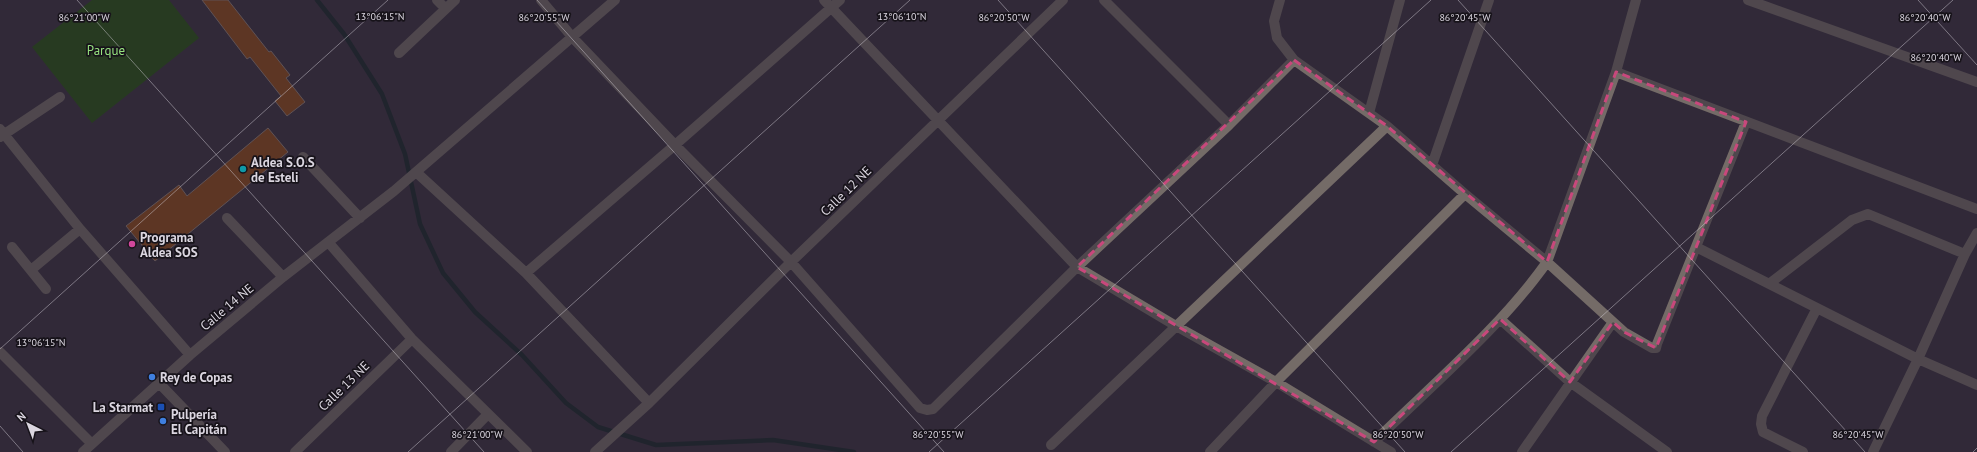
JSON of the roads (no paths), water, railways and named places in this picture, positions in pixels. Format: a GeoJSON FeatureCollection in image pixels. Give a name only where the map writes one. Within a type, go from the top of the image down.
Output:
{"type":"FeatureCollection","features":[{"type":"Feature","properties":{"kind":"street"},"geometry":{"type":"LineString","coordinates":[[438,0],[445,8]]}},
{"type":"Feature","properties":{"kind":"street"},"geometry":{"type":"LineString","coordinates":[[399,53],[455,0]]}},
{"type":"Feature","properties":{"kind":"street"},"geometry":{"type":"LineString","coordinates":[[541,0],[573,38],[791,262],[920,408],[927,410],[933,409],[1077,267],[1229,125],[1294,60]]}},
{"type":"Feature","properties":{"kind":"street","name":"Calle 14 NE"},"geometry":{"type":"LineString","coordinates":[[83,452],[190,355],[283,277],[394,191],[573,38],[615,0]]}},
{"type":"Feature","properties":{"kind":"street"},"geometry":{"type":"LineString","coordinates":[[824,0],[1077,267],[1176,326],[1276,382],[1391,452]]}},
{"type":"Feature","properties":{"kind":"street"},"geometry":{"type":"LineString","coordinates":[[526,273],[676,145],[840,0]]}},
{"type":"Feature","properties":{"kind":"street","name":"Calle 12 NE"},"geometry":{"type":"LineString","coordinates":[[598,449],[649,403],[791,262],[1064,0]]}},
{"type":"Feature","properties":{"kind":"street"},"geometry":{"type":"LineString","coordinates":[[1104,0],[1229,125]]}},
{"type":"Feature","properties":{"kind":"street"},"geometry":{"type":"LineString","coordinates":[[1280,0],[1274,21],[1277,38],[1294,60],[1387,126],[1465,194],[1547,262],[1613,322],[1652,348],[1656,348],[1746,122]]}},
{"type":"Feature","properties":{"kind":"street"},"geometry":{"type":"LineString","coordinates":[[1369,113],[1400,0]]}},
{"type":"Feature","properties":{"kind":"street"},"geometry":{"type":"LineString","coordinates":[[1432,165],[1489,0]]}},
{"type":"Feature","properties":{"kind":"street"},"geometry":{"type":"LineString","coordinates":[[1374,442],[1500,319],[1532,283],[1547,262],[1616,72],[1636,0]]}},
{"type":"Feature","properties":{"kind":"street"},"geometry":{"type":"LineString","coordinates":[[1748,0],[1977,82]]}},
{"type":"Feature","properties":{"kind":"street"},"geometry":{"type":"LineString","coordinates":[[1616,72],[1977,209]]}},
{"type":"Feature","properties":{"kind":"street"},"geometry":{"type":"LineString","coordinates":[[60,97],[1,133],[80,230],[190,355]]}},
{"type":"Feature","properties":{"kind":"street"},"geometry":{"type":"LineString","coordinates":[[1051,445],[1387,126]]}},
{"type":"Feature","properties":{"kind":"street"},"geometry":{"type":"LineString","coordinates":[[303,157],[360,218]]}},
{"type":"Feature","properties":{"kind":"street"},"geometry":{"type":"LineString","coordinates":[[414,174],[526,273],[649,403]]}},
{"type":"Feature","properties":{"kind":"street"},"geometry":{"type":"LineString","coordinates":[[1210,452],[1276,382],[1465,194]]}},
{"type":"Feature","properties":{"kind":"street"},"geometry":{"type":"LineString","coordinates":[[1769,284],[1852,220],[1868,214],[1965,254]]}},
{"type":"Feature","properties":{"kind":"street"},"geometry":{"type":"LineString","coordinates":[[226,218],[283,277]]}},
{"type":"Feature","properties":{"kind":"street"},"geometry":{"type":"LineString","coordinates":[[31,270],[80,230]]}},
{"type":"Feature","properties":{"kind":"street"},"geometry":{"type":"LineString","coordinates":[[1873,452],[1918,359],[1965,254],[1977,233]]}},
{"type":"Feature","properties":{"kind":"street"},"geometry":{"type":"LineString","coordinates":[[329,242],[412,339],[527,452]]}},
{"type":"Feature","properties":{"kind":"street"},"geometry":{"type":"LineString","coordinates":[[12,247],[46,288]]}},
{"type":"Feature","properties":{"kind":"street"},"geometry":{"type":"LineString","coordinates":[[1696,247],[1918,359],[1977,385]]}},
{"type":"Feature","properties":{"kind":"street"},"geometry":{"type":"LineString","coordinates":[[1803,452],[1763,432],[1760,424],[1762,416],[1817,308]]}},
{"type":"Feature","properties":{"kind":"street"},"geometry":{"type":"LineString","coordinates":[[1500,319],[1570,382],[1667,452]]}},
{"type":"Feature","properties":{"kind":"street"},"geometry":{"type":"LineString","coordinates":[[1522,452],[1613,322]]}},
{"type":"Feature","properties":{"kind":"street","name":"Calle 13 NE"},"geometry":{"type":"LineString","coordinates":[[294,452],[412,339]]}},
{"type":"Feature","properties":{"kind":"street"},"geometry":{"type":"LineString","coordinates":[[0,352],[92,444]]}},
{"type":"Feature","properties":{"kind":"street"},"geometry":{"type":"LineString","coordinates":[[159,382],[225,452]]}},
{"type":"Feature","properties":{"kind":"street"},"geometry":{"type":"LineString","coordinates":[[451,452],[488,414]]}},
{"type":"Feature","properties":{"kind":"waterway"},"geometry":{"type":"LineString","coordinates":[[317,0],[344,34],[382,94],[405,154],[420,224],[443,273],[475,312],[522,355],[566,403],[598,427],[656,445],[773,440],[854,452]]}},
{"type":"Feature","properties":{"kind":"place","name":"Aldea S.O.S de Esteli"},"geometry":{"type":"Point","coordinates":[243,169]}},
{"type":"Feature","properties":{"kind":"place","name":"Programa Aldea SOS"},"geometry":{"type":"Point","coordinates":[132,244]}},
{"type":"Feature","properties":{"kind":"place","name":"Rey de Copas"},"geometry":{"type":"Point","coordinates":[152,377]}},
{"type":"Feature","properties":{"kind":"place","name":"La Starmat"},"geometry":{"type":"Point","coordinates":[161,407]}},
{"type":"Feature","properties":{"kind":"place","name":"Pulpería El Capitán"},"geometry":{"type":"Point","coordinates":[163,421]}},
{"type":"Feature","properties":{"kind":"park label","name":"Parque"},"geometry":{"type":"Point","coordinates":[106,50]}}]}
